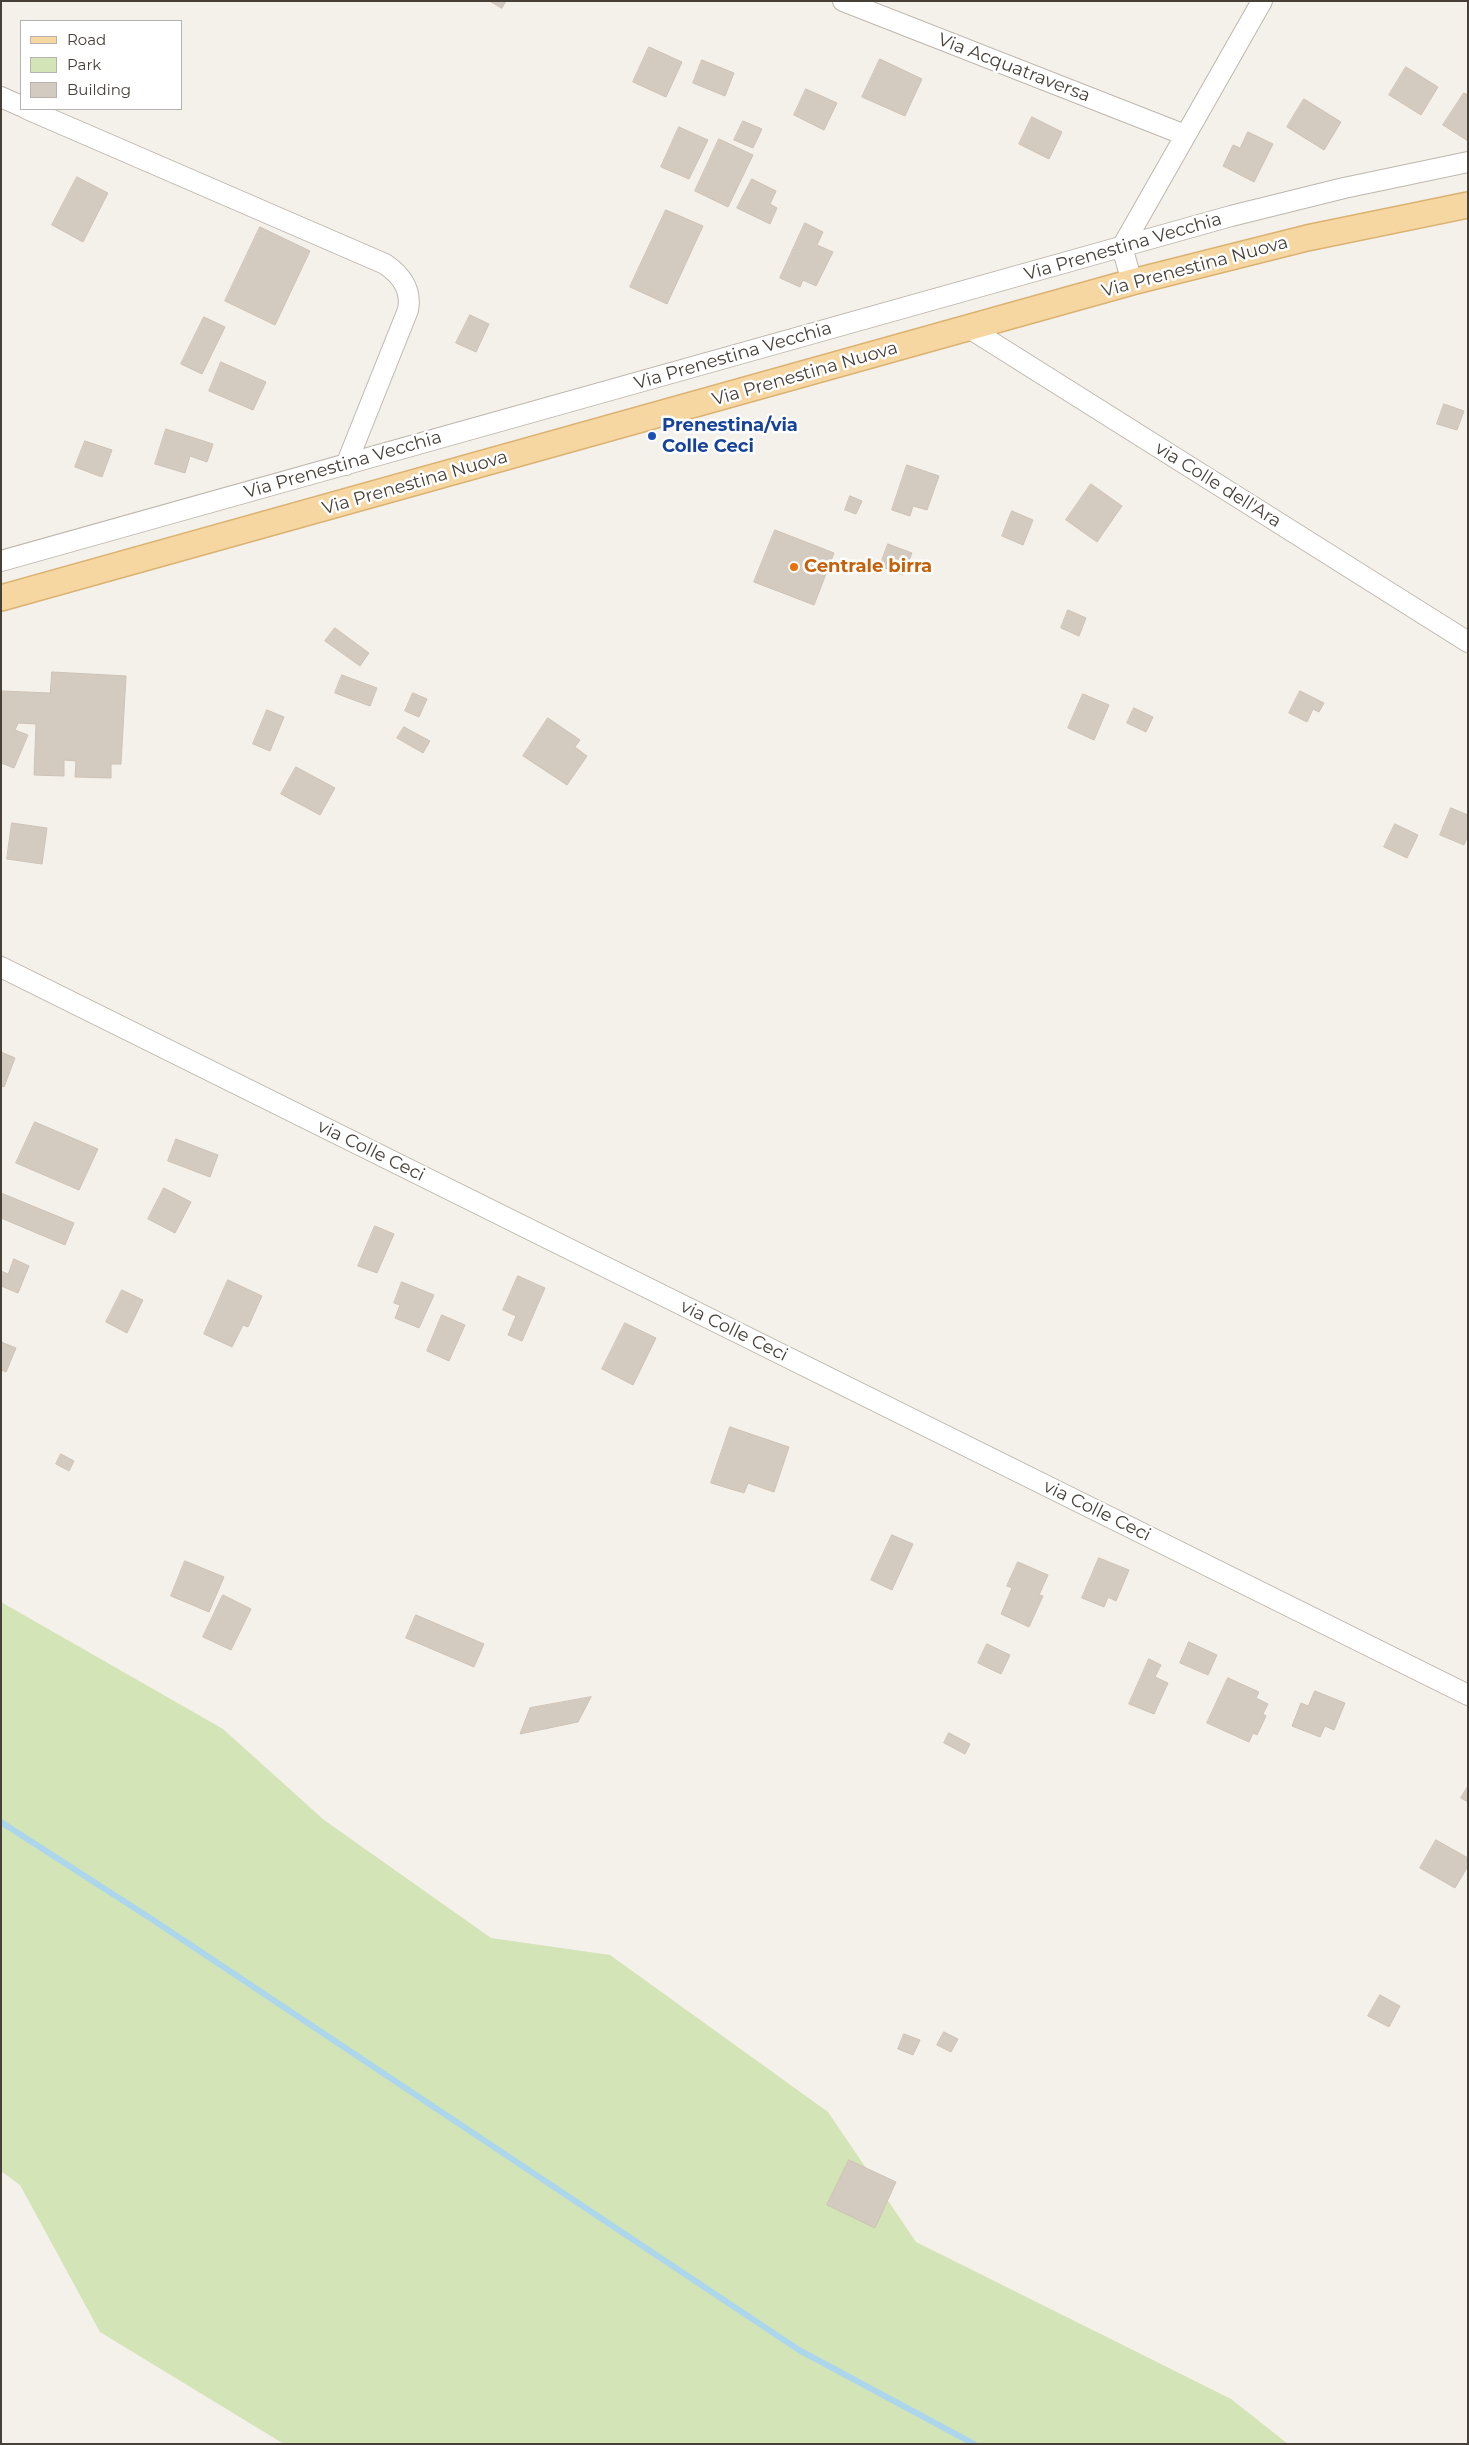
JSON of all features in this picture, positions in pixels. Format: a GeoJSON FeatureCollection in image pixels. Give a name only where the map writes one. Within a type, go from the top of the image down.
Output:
{"type":"FeatureCollection","features":[{"type":"Feature","properties":{"kind":"main road","name":"Via Prenestina Nuova"},"geometry":{"type":"LineString","coordinates":[[1,598],[1132,282],[1307,238],[1468,205]]}},
{"type":"Feature","properties":{"kind":"street","name":"Via Acquatraversa"},"geometry":{"type":"LineString","coordinates":[[843,1],[1185,135]]}},
{"type":"Feature","properties":{"kind":"street"},"geometry":{"type":"LineString","coordinates":[[1132,282],[1122,247],[1262,1]]}},
{"type":"Feature","properties":{"kind":"street"},"geometry":{"type":"LineString","coordinates":[[1,97],[20,106]]}},
{"type":"Feature","properties":{"kind":"street"},"geometry":{"type":"LineString","coordinates":[[30,110],[384,264],[400,276],[409,297],[408,310],[346,465]]}},
{"type":"Feature","properties":{"kind":"street","name":"Via Prenestina Vecchia"},"geometry":{"type":"LineString","coordinates":[[1,561],[1286,202],[1468,162]]}},
{"type":"Feature","properties":{"kind":"street","name":"via Colle dell'Ara"},"geometry":{"type":"LineString","coordinates":[[969,328],[1468,642]]}},
{"type":"Feature","properties":{"kind":"street","name":"via Colle Ceci"},"geometry":{"type":"LineString","coordinates":[[1,967],[1468,1695]]}},
{"type":"Feature","properties":{"kind":"green space"},"geometry":{"type":"Polygon","coordinates":[[[1,1602],[223,1729],[324,1820],[491,1938],[610,1955],[828,2112],[916,2242],[1231,2399],[1288,2444],[284,2444],[100,2332],[20,2185],[1,2171],[1,1602]]]}},
{"type":"Feature","properties":{"kind":"building"},"geometry":{"type":"Polygon","coordinates":[[[490,1],[506,1],[502,8],[490,1]]]}},
{"type":"Feature","properties":{"kind":"building"},"geometry":{"type":"Polygon","coordinates":[[[649,47],[682,62],[666,97],[633,82],[649,47]]]}},
{"type":"Feature","properties":{"kind":"building"},"geometry":{"type":"Polygon","coordinates":[[[880,59],[922,79],[905,116],[862,97],[880,59]]]}},
{"type":"Feature","properties":{"kind":"building"},"geometry":{"type":"Polygon","coordinates":[[[702,60],[734,73],[725,96],[693,83],[702,60]]]}},
{"type":"Feature","properties":{"kind":"building"},"geometry":{"type":"Polygon","coordinates":[[[1406,67],[1438,87],[1421,115],[1389,95],[1406,67]]]}},
{"type":"Feature","properties":{"kind":"building"},"geometry":{"type":"Polygon","coordinates":[[[806,89],[837,103],[824,130],[794,115],[806,89]]]}},
{"type":"Feature","properties":{"kind":"building"},"geometry":{"type":"Polygon","coordinates":[[[1464,93],[1468,95],[1468,141],[1443,125],[1464,93]]]}},
{"type":"Feature","properties":{"kind":"building"},"geometry":{"type":"Polygon","coordinates":[[[1304,99],[1341,122],[1324,150],[1287,127],[1304,99]]]}},
{"type":"Feature","properties":{"kind":"building"},"geometry":{"type":"Polygon","coordinates":[[[1032,117],[1062,132],[1049,159],[1019,144],[1032,117]]]}},
{"type":"Feature","properties":{"kind":"building"},"geometry":{"type":"Polygon","coordinates":[[[743,121],[762,129],[753,148],[734,140],[743,121]]]}},
{"type":"Feature","properties":{"kind":"building"},"geometry":{"type":"Polygon","coordinates":[[[679,127],[708,140],[689,179],[661,167],[679,127]]]}},
{"type":"Feature","properties":{"kind":"building"},"geometry":{"type":"Polygon","coordinates":[[[1248,132],[1273,144],[1254,182],[1223,166],[1233,145],[1240,148],[1248,132]]]}},
{"type":"Feature","properties":{"kind":"building"},"geometry":{"type":"Polygon","coordinates":[[[719,139],[753,155],[728,207],[695,191],[719,139]]]}},
{"type":"Feature","properties":{"kind":"building"},"geometry":{"type":"Polygon","coordinates":[[[77,177],[108,193],[83,242],[52,225],[77,177]]]}},
{"type":"Feature","properties":{"kind":"building"},"geometry":{"type":"Polygon","coordinates":[[[752,179],[776,191],[770,204],[777,208],[770,224],[737,208],[752,179]]]}},
{"type":"Feature","properties":{"kind":"building"},"geometry":{"type":"Polygon","coordinates":[[[666,210],[703,226],[667,304],[630,287],[666,210]]]}},
{"type":"Feature","properties":{"kind":"building"},"geometry":{"type":"Polygon","coordinates":[[[805,223],[823,232],[817,245],[833,252],[816,286],[803,280],[800,287],[780,278],[805,223]]]}},
{"type":"Feature","properties":{"kind":"building"},"geometry":{"type":"Polygon","coordinates":[[[260,227],[310,251],[275,325],[225,301],[260,227]]]}},
{"type":"Feature","properties":{"kind":"building"},"geometry":{"type":"Polygon","coordinates":[[[470,315],[489,324],[476,352],[456,343],[470,315]]]}},
{"type":"Feature","properties":{"kind":"building"},"geometry":{"type":"Polygon","coordinates":[[[204,317],[225,327],[202,374],[181,364],[204,317]]]}},
{"type":"Feature","properties":{"kind":"building"},"geometry":{"type":"Polygon","coordinates":[[[221,362],[266,382],[253,410],[209,391],[221,362]]]}},
{"type":"Feature","properties":{"kind":"building"},"geometry":{"type":"Polygon","coordinates":[[[1444,404],[1464,411],[1457,430],[1437,424],[1444,404]]]}},
{"type":"Feature","properties":{"kind":"building"},"geometry":{"type":"Polygon","coordinates":[[[166,429],[213,444],[207,462],[190,456],[185,473],[155,464],[166,429]]]}},
{"type":"Feature","properties":{"kind":"building"},"geometry":{"type":"Polygon","coordinates":[[[85,441],[112,450],[102,477],[75,467],[85,441]]]}},
{"type":"Feature","properties":{"kind":"building"},"geometry":{"type":"Polygon","coordinates":[[[907,465],[939,476],[927,510],[913,506],[910,516],[892,510],[907,465]]]}},
{"type":"Feature","properties":{"kind":"building"},"geometry":{"type":"Polygon","coordinates":[[[1091,484],[1122,506],[1097,542],[1066,520],[1091,484]]]}},
{"type":"Feature","properties":{"kind":"building"},"geometry":{"type":"Polygon","coordinates":[[[850,496],[862,501],[856,514],[845,510],[850,496]]]}},
{"type":"Feature","properties":{"kind":"building"},"geometry":{"type":"Polygon","coordinates":[[[1012,511],[1033,520],[1023,545],[1002,536],[1012,511]]]}},
{"type":"Feature","properties":{"kind":"building","name":"Centrale birra"},"geometry":{"type":"Polygon","coordinates":[[[775,530],[834,553],[814,605],[754,582],[775,530]]]}},
{"type":"Feature","properties":{"kind":"building"},"geometry":{"type":"Polygon","coordinates":[[[888,544],[912,553],[903,575],[880,566],[888,544]]]}},
{"type":"Feature","properties":{"kind":"building"},"geometry":{"type":"Polygon","coordinates":[[[1068,610],[1086,618],[1079,636],[1061,628],[1068,610]]]}},
{"type":"Feature","properties":{"kind":"building"},"geometry":{"type":"Polygon","coordinates":[[[335,628],[369,653],[360,666],[325,641],[335,628]]]}},
{"type":"Feature","properties":{"kind":"building"},"geometry":{"type":"Polygon","coordinates":[[[52,672],[126,676],[121,764],[111,764],[111,778],[75,777],[76,761],[64,760],[64,776],[34,775],[36,724],[18,723],[15,730],[28,735],[14,768],[1,763],[1,691],[50,693],[52,672]]]}},
{"type":"Feature","properties":{"kind":"building"},"geometry":{"type":"Polygon","coordinates":[[[342,675],[377,688],[370,706],[335,693],[342,675]]]}},
{"type":"Feature","properties":{"kind":"building"},"geometry":{"type":"Polygon","coordinates":[[[1300,691],[1324,703],[1319,712],[1313,709],[1307,722],[1289,713],[1300,691]]]}},
{"type":"Feature","properties":{"kind":"building"},"geometry":{"type":"Polygon","coordinates":[[[413,693],[427,699],[419,717],[405,711],[413,693]]]}},
{"type":"Feature","properties":{"kind":"building"},"geometry":{"type":"Polygon","coordinates":[[[1083,694],[1109,705],[1094,740],[1068,728],[1083,694]]]}},
{"type":"Feature","properties":{"kind":"building"},"geometry":{"type":"Polygon","coordinates":[[[1134,708],[1153,717],[1146,732],[1127,723],[1134,708]]]}},
{"type":"Feature","properties":{"kind":"building"},"geometry":{"type":"Polygon","coordinates":[[[267,710],[284,717],[270,751],[253,744],[267,710]]]}},
{"type":"Feature","properties":{"kind":"building"},"geometry":{"type":"Polygon","coordinates":[[[548,718],[580,740],[575,747],[587,756],[567,785],[523,756],[548,718]]]}},
{"type":"Feature","properties":{"kind":"building"},"geometry":{"type":"Polygon","coordinates":[[[404,727],[430,741],[423,753],[397,738],[404,727]]]}},
{"type":"Feature","properties":{"kind":"building"},"geometry":{"type":"Polygon","coordinates":[[[296,767],[335,788],[320,815],[281,794],[296,767]]]}},
{"type":"Feature","properties":{"kind":"building"},"geometry":{"type":"Polygon","coordinates":[[[1451,808],[1468,815],[1468,835],[1464,845],[1440,835],[1451,808]]]}},
{"type":"Feature","properties":{"kind":"building"},"geometry":{"type":"Polygon","coordinates":[[[12,823],[47,828],[42,864],[7,859],[12,823]]]}},
{"type":"Feature","properties":{"kind":"building"},"geometry":{"type":"Polygon","coordinates":[[[1395,824],[1418,835],[1407,858],[1384,847],[1395,824]]]}},
{"type":"Feature","properties":{"kind":"building"},"geometry":{"type":"Polygon","coordinates":[[[1,1052],[15,1058],[4,1087],[1,1086],[1,1052]]]}},
{"type":"Feature","properties":{"kind":"building"},"geometry":{"type":"Polygon","coordinates":[[[35,1122],[98,1149],[79,1190],[16,1163],[35,1122]]]}},
{"type":"Feature","properties":{"kind":"building"},"geometry":{"type":"Polygon","coordinates":[[[176,1139],[218,1155],[210,1177],[168,1161],[176,1139]]]}},
{"type":"Feature","properties":{"kind":"building"},"geometry":{"type":"Polygon","coordinates":[[[164,1188],[191,1202],[175,1233],[148,1219],[164,1188]]]}},
{"type":"Feature","properties":{"kind":"building"},"geometry":{"type":"Polygon","coordinates":[[[1,1193],[74,1223],[65,1245],[1,1218],[1,1193]]]}},
{"type":"Feature","properties":{"kind":"building"},"geometry":{"type":"Polygon","coordinates":[[[375,1226],[394,1234],[377,1273],[358,1266],[375,1226]]]}},
{"type":"Feature","properties":{"kind":"building"},"geometry":{"type":"Polygon","coordinates":[[[14,1259],[29,1266],[18,1293],[1,1286],[1,1271],[8,1274],[14,1259]]]}},
{"type":"Feature","properties":{"kind":"building"},"geometry":{"type":"Polygon","coordinates":[[[518,1276],[545,1288],[522,1341],[508,1335],[516,1316],[503,1310],[518,1276]]]}},
{"type":"Feature","properties":{"kind":"building"},"geometry":{"type":"Polygon","coordinates":[[[228,1280],[262,1296],[248,1327],[243,1325],[232,1347],[204,1334],[228,1280]]]}},
{"type":"Feature","properties":{"kind":"building"},"geometry":{"type":"Polygon","coordinates":[[[402,1282],[434,1295],[419,1328],[395,1318],[400,1305],[394,1303],[402,1282]]]}},
{"type":"Feature","properties":{"kind":"building"},"geometry":{"type":"Polygon","coordinates":[[[122,1290],[143,1300],[127,1333],[106,1322],[122,1290]]]}},
{"type":"Feature","properties":{"kind":"building"},"geometry":{"type":"Polygon","coordinates":[[[442,1315],[465,1325],[449,1361],[427,1351],[442,1315]]]}},
{"type":"Feature","properties":{"kind":"building"},"geometry":{"type":"Polygon","coordinates":[[[625,1323],[656,1338],[633,1385],[602,1369],[625,1323]]]}},
{"type":"Feature","properties":{"kind":"building"},"geometry":{"type":"Polygon","coordinates":[[[1,1342],[16,1348],[6,1372],[1,1370],[1,1342]]]}},
{"type":"Feature","properties":{"kind":"building"},"geometry":{"type":"Polygon","coordinates":[[[730,1427],[789,1447],[774,1492],[748,1483],[744,1493],[711,1483],[730,1427]]]}},
{"type":"Feature","properties":{"kind":"building"},"geometry":{"type":"Polygon","coordinates":[[[61,1454],[74,1461],[69,1471],[56,1464],[61,1454]]]}},
{"type":"Feature","properties":{"kind":"building"},"geometry":{"type":"Polygon","coordinates":[[[892,1535],[913,1544],[892,1590],[871,1580],[892,1535]]]}},
{"type":"Feature","properties":{"kind":"building"},"geometry":{"type":"Polygon","coordinates":[[[1099,1558],[1129,1570],[1116,1601],[1108,1597],[1104,1607],[1082,1598],[1099,1558]]]}},
{"type":"Feature","properties":{"kind":"building"},"geometry":{"type":"Polygon","coordinates":[[[185,1561],[224,1577],[209,1612],[171,1596],[185,1561]]]}},
{"type":"Feature","properties":{"kind":"building"},"geometry":{"type":"Polygon","coordinates":[[[1018,1562],[1048,1575],[1039,1595],[1043,1596],[1029,1627],[1001,1614],[1012,1588],[1007,1586],[1018,1562]]]}},
{"type":"Feature","properties":{"kind":"building"},"geometry":{"type":"Polygon","coordinates":[[[223,1595],[251,1609],[231,1650],[203,1637],[223,1595]]]}},
{"type":"Feature","properties":{"kind":"building"},"geometry":{"type":"Polygon","coordinates":[[[416,1615],[484,1644],[474,1667],[406,1638],[416,1615]]]}},
{"type":"Feature","properties":{"kind":"building"},"geometry":{"type":"Polygon","coordinates":[[[1189,1642],[1217,1655],[1208,1675],[1180,1663],[1189,1642]]]}},
{"type":"Feature","properties":{"kind":"building"},"geometry":{"type":"Polygon","coordinates":[[[987,1644],[1010,1655],[1001,1674],[978,1663],[987,1644]]]}},
{"type":"Feature","properties":{"kind":"building"},"geometry":{"type":"Polygon","coordinates":[[[1149,1659],[1161,1665],[1155,1677],[1168,1683],[1154,1714],[1129,1704],[1149,1659]]]}},
{"type":"Feature","properties":{"kind":"building"},"geometry":{"type":"Polygon","coordinates":[[[1228,1678],[1259,1692],[1256,1698],[1268,1704],[1263,1714],[1266,1716],[1257,1735],[1253,1733],[1249,1742],[1207,1723],[1228,1678]]]}},
{"type":"Feature","properties":{"kind":"building"},"geometry":{"type":"Polygon","coordinates":[[[1315,1691],[1345,1703],[1334,1730],[1325,1726],[1320,1737],[1292,1726],[1301,1703],[1308,1706],[1315,1691]]]}},
{"type":"Feature","properties":{"kind":"building"},"geometry":{"type":"Polygon","coordinates":[[[591,1697],[578,1722],[520,1734],[530,1708],[591,1697]]]}},
{"type":"Feature","properties":{"kind":"building"},"geometry":{"type":"Polygon","coordinates":[[[949,1733],[970,1744],[965,1754],[944,1743],[949,1733]]]}},
{"type":"Feature","properties":{"kind":"building"},"geometry":{"type":"Polygon","coordinates":[[[1468,1786],[1468,1802],[1461,1798],[1468,1786]]]}},
{"type":"Feature","properties":{"kind":"building"},"geometry":{"type":"Polygon","coordinates":[[[1436,1840],[1468,1858],[1468,1866],[1455,1888],[1420,1868],[1436,1840]]]}},
{"type":"Feature","properties":{"kind":"building"},"geometry":{"type":"Polygon","coordinates":[[[1380,1995],[1400,2006],[1389,2027],[1368,2016],[1380,1995]]]}},
{"type":"Feature","properties":{"kind":"building"},"geometry":{"type":"Polygon","coordinates":[[[944,2032],[958,2039],[951,2052],[937,2045],[944,2032]]]}},
{"type":"Feature","properties":{"kind":"building"},"geometry":{"type":"Polygon","coordinates":[[[904,2034],[920,2040],[913,2055],[898,2049],[904,2034]]]}},
{"type":"Feature","properties":{"kind":"building"},"geometry":{"type":"Polygon","coordinates":[[[849,2160],[896,2182],[875,2228],[827,2205],[849,2160]]]}},
{"type":"Feature","properties":{"kind":"waterway"},"geometry":{"type":"LineString","coordinates":[[1,1822],[150,1918],[799,2350],[974,2444]]}},
{"type":"Feature","properties":{"kind":"place","name":"Prenestina/via Colle Ceci"},"geometry":{"type":"Point","coordinates":[652,436]}},
{"type":"Feature","properties":{"kind":"place","name":"Centrale birra"},"geometry":{"type":"Point","coordinates":[794,567]}}]}
